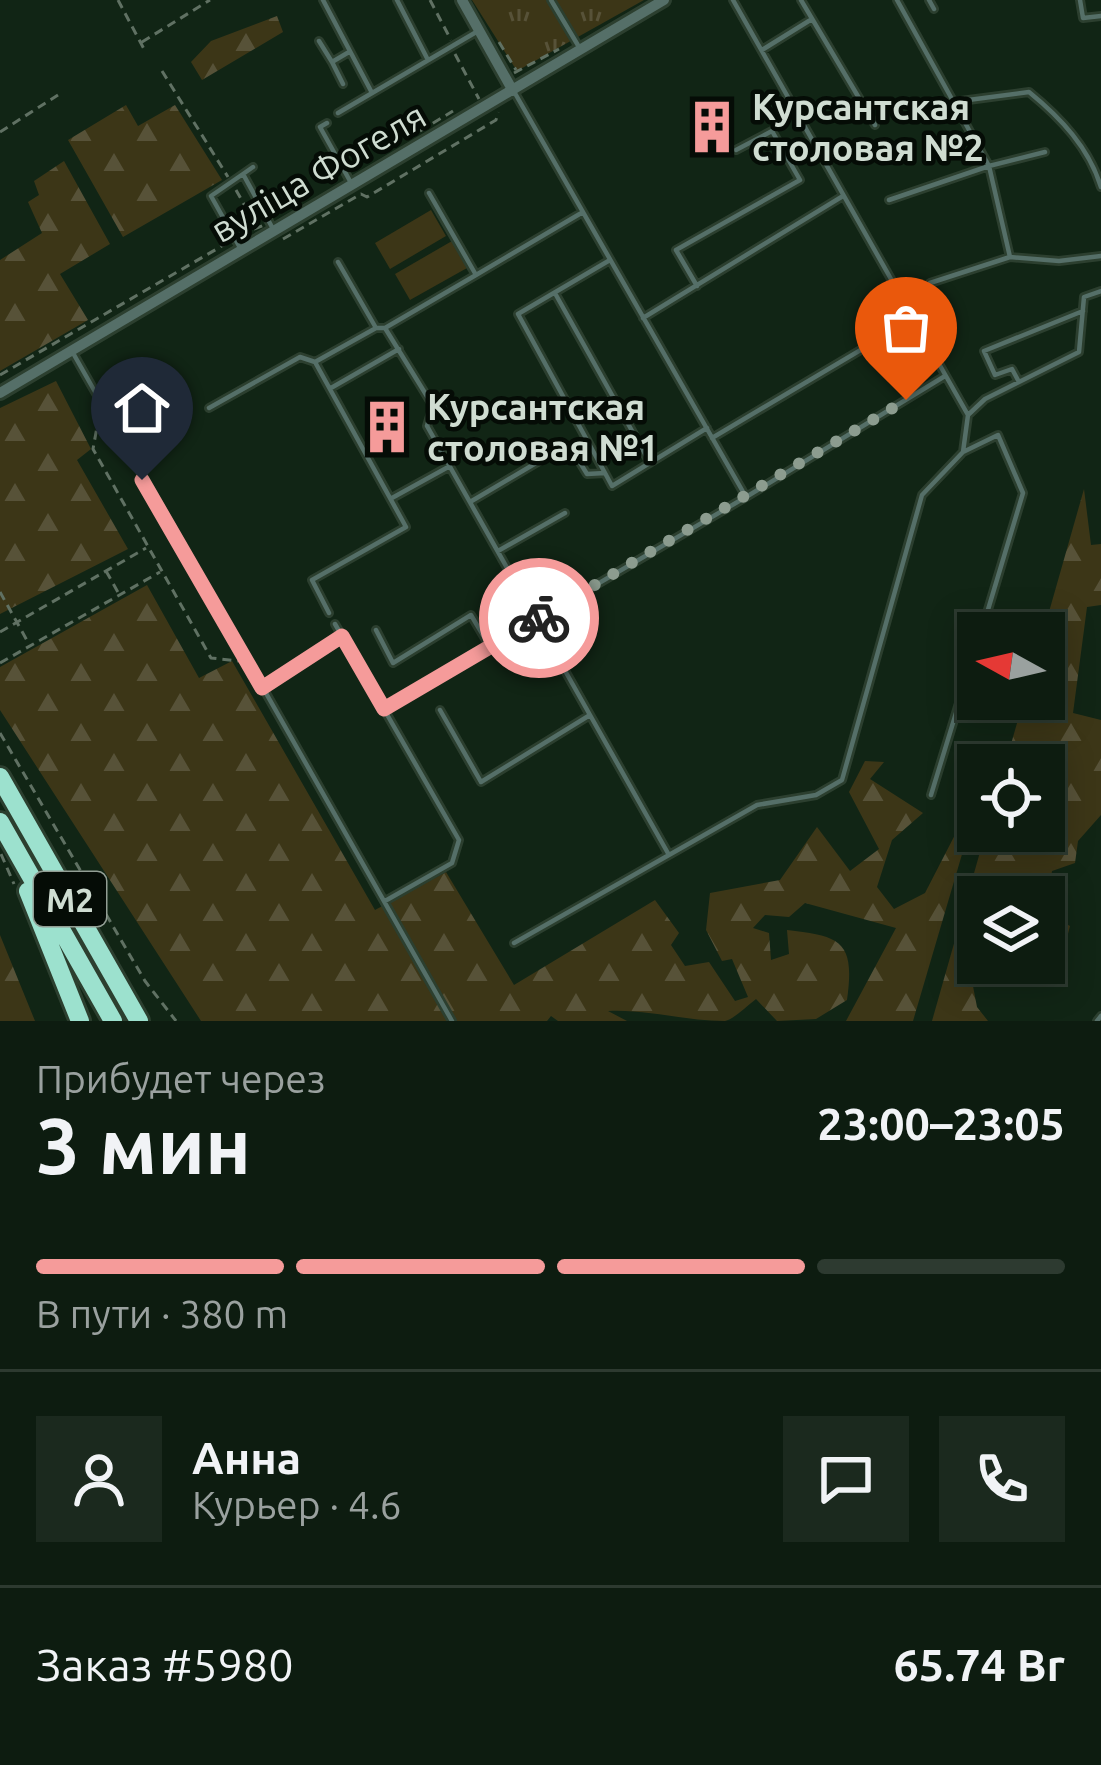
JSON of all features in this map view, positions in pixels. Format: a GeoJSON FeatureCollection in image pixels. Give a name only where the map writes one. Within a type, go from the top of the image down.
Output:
{"type":"FeatureCollection","features":[{"type":"Feature","properties":{"kind":"highway","name":"М2"},"geometry":{"type":"LineString","coordinates":[[0,777],[139,1021]]}},
{"type":"Feature","properties":{"kind":"highway","name":"М2"},"geometry":{"type":"LineString","coordinates":[[1,824],[113,1021]]}},
{"type":"Feature","properties":{"kind":"highway"},"geometry":{"type":"LineString","coordinates":[[1,824],[80,1021]]}},
{"type":"Feature","properties":{"kind":"street"},"geometry":{"type":"LineString","coordinates":[[462,0],[513,91]]}},
{"type":"Feature","properties":{"kind":"street","name":"вуліца Фогеля"},"geometry":{"type":"LineString","coordinates":[[0,393],[242,251],[273,228],[513,91],[578,45],[664,0]]}},
{"type":"Feature","properties":{"kind":"lane"},"geometry":{"type":"LineString","coordinates":[[322,0],[371,91]]}},
{"type":"Feature","properties":{"kind":"lane"},"geometry":{"type":"LineString","coordinates":[[397,0],[428,60]]}},
{"type":"Feature","properties":{"kind":"lane"},"geometry":{"type":"LineString","coordinates":[[551,0],[578,45]]}},
{"type":"Feature","properties":{"kind":"lane"},"geometry":{"type":"LineString","coordinates":[[733,0],[968,416],[963,452]]}},
{"type":"Feature","properties":{"kind":"lane"},"geometry":{"type":"LineString","coordinates":[[801,0],[875,125]]}},
{"type":"Feature","properties":{"kind":"lane"},"geometry":{"type":"LineString","coordinates":[[897,0],[989,166],[1010,257]]}},
{"type":"Feature","properties":{"kind":"lane"},"geometry":{"type":"LineString","coordinates":[[929,0],[934,9]]}},
{"type":"Feature","properties":{"kind":"lane"},"geometry":{"type":"LineString","coordinates":[[1080,0],[1083,18],[1101,16]]}},
{"type":"Feature","properties":{"kind":"lane"},"geometry":{"type":"LineString","coordinates":[[762,50],[812,19]]}},
{"type":"Feature","properties":{"kind":"lane"},"geometry":{"type":"LineString","coordinates":[[338,112],[480,30]]}},
{"type":"Feature","properties":{"kind":"lane"},"geometry":{"type":"LineString","coordinates":[[320,40],[343,84]]}},
{"type":"Feature","properties":{"kind":"lane"},"geometry":{"type":"LineString","coordinates":[[332,62],[350,52]]}},
{"type":"Feature","properties":{"kind":"lane"},"geometry":{"type":"LineString","coordinates":[[513,91],[746,496]]}},
{"type":"Feature","properties":{"kind":"lane"},"geometry":{"type":"LineString","coordinates":[[953,102],[1029,92],[1050,109],[1093,160],[1101,187]]}},
{"type":"Feature","properties":{"kind":"lane"},"geometry":{"type":"LineString","coordinates":[[327,123],[320,127],[353,186]]}},
{"type":"Feature","properties":{"kind":"lane"},"geometry":{"type":"LineString","coordinates":[[697,286],[676,250],[800,180],[772,130],[736,150]]}},
{"type":"Feature","properties":{"kind":"lane"},"geometry":{"type":"LineString","coordinates":[[889,200],[1045,152]]}},
{"type":"Feature","properties":{"kind":"lane"},"geometry":{"type":"LineString","coordinates":[[242,251],[211,196],[253,167]]}},
{"type":"Feature","properties":{"kind":"lane"},"geometry":{"type":"LineString","coordinates":[[243,174],[273,228]]}},
{"type":"Feature","properties":{"kind":"lane"},"geometry":{"type":"LineString","coordinates":[[428,193],[476,275]]}},
{"type":"Feature","properties":{"kind":"lane"},"geometry":{"type":"LineString","coordinates":[[257,200],[267,194]]}},
{"type":"Feature","properties":{"kind":"lane"},"geometry":{"type":"LineString","coordinates":[[643,318],[844,196]]}},
{"type":"Feature","properties":{"kind":"lane"},"geometry":{"type":"LineString","coordinates":[[315,362],[376,328],[385,328],[583,212]]}},
{"type":"Feature","properties":{"kind":"lane"},"geometry":{"type":"LineString","coordinates":[[930,283],[1010,257],[1058,261],[1101,256]]}},
{"type":"Feature","properties":{"kind":"lane"},"geometry":{"type":"LineString","coordinates":[[610,260],[518,314],[612,486],[707,428]]}},
{"type":"Feature","properties":{"kind":"lane"},"geometry":{"type":"LineString","coordinates":[[338,262],[376,328]]}},
{"type":"Feature","properties":{"kind":"lane"},"geometry":{"type":"LineString","coordinates":[[968,416],[985,399],[1078,352],[1084,297],[1101,291]]}},
{"type":"Feature","properties":{"kind":"lane"},"geometry":{"type":"LineString","coordinates":[[555,292],[650,463]]}},
{"type":"Feature","properties":{"kind":"lane"},"geometry":{"type":"LineString","coordinates":[[1019,382],[1012,369],[995,375],[984,351],[1083,311]]}},
{"type":"Feature","properties":{"kind":"lane"},"geometry":{"type":"LineString","coordinates":[[712,438],[914,319]]}},
{"type":"Feature","properties":{"kind":"lane"},"geometry":{"type":"LineString","coordinates":[[385,328],[434,406],[427,426],[669,855]]}},
{"type":"Feature","properties":{"kind":"lane"},"geometry":{"type":"LineString","coordinates":[[330,388],[399,349]]}},
{"type":"Feature","properties":{"kind":"lane"},"geometry":{"type":"LineString","coordinates":[[72,351],[452,1021]]}},
{"type":"Feature","properties":{"kind":"lane"},"geometry":{"type":"LineString","coordinates":[[209,408],[300,357],[315,362],[406,527],[312,580],[329,613]]}},
{"type":"Feature","properties":{"kind":"lane"},"geometry":{"type":"LineString","coordinates":[[384,709],[946,376]]}},
{"type":"Feature","properties":{"kind":"lane"},"geometry":{"type":"LineString","coordinates":[[514,943],[757,805],[816,795],[842,780],[922,495],[963,452],[998,435],[1023,494],[987,612]]}},
{"type":"Feature","properties":{"kind":"lane"},"geometry":{"type":"LineString","coordinates":[[470,502],[558,450],[576,455],[587,474],[605,473]]}},
{"type":"Feature","properties":{"kind":"lane"},"geometry":{"type":"LineString","coordinates":[[391,499],[450,466]]}},
{"type":"Feature","properties":{"kind":"lane"},"geometry":{"type":"LineString","coordinates":[[498,551],[565,513]]}},
{"type":"Feature","properties":{"kind":"lane"},"geometry":{"type":"LineString","coordinates":[[376,630],[393,663],[471,615],[490,647]]}},
{"type":"Feature","properties":{"kind":"lane"},"geometry":{"type":"LineString","coordinates":[[335,624],[459,840],[452,863],[384,902]]}},
{"type":"Feature","properties":{"kind":"lane"},"geometry":{"type":"LineString","coordinates":[[262,688],[342,636]]}},
{"type":"Feature","properties":{"kind":"lane"},"geometry":{"type":"LineString","coordinates":[[931,795],[957,709]]}},
{"type":"Feature","properties":{"kind":"lane"},"geometry":{"type":"LineString","coordinates":[[440,710],[481,782],[590,715]]}},
{"type":"Feature","properties":{"kind":"path"},"geometry":{"type":"LineString","coordinates":[[118,0],[144,49]]}},
{"type":"Feature","properties":{"kind":"path"},"geometry":{"type":"LineString","coordinates":[[142,42],[210,0]]}},
{"type":"Feature","properties":{"kind":"path"},"geometry":{"type":"LineString","coordinates":[[163,31],[163,39]]}},
{"type":"Feature","properties":{"kind":"path"},"geometry":{"type":"LineString","coordinates":[[518,71],[578,45]]}},
{"type":"Feature","properties":{"kind":"path"},"geometry":{"type":"LineString","coordinates":[[162,71],[256,226]]}},
{"type":"Feature","properties":{"kind":"path"},"geometry":{"type":"LineString","coordinates":[[0,132],[58,95]]}},
{"type":"Feature","properties":{"kind":"path"},"geometry":{"type":"LineString","coordinates":[[417,134],[446,114]]}},
{"type":"Feature","properties":{"kind":"path"},"geometry":{"type":"LineString","coordinates":[[295,233],[361,194],[367,197],[496,120]]}},
{"type":"Feature","properties":{"kind":"path"},"geometry":{"type":"LineString","coordinates":[[0,375],[256,226],[273,228]]}},
{"type":"Feature","properties":{"kind":"path"},"geometry":{"type":"LineString","coordinates":[[100,406],[93,449],[211,658],[247,662]]}},
{"type":"Feature","properties":{"kind":"path"},"geometry":{"type":"LineString","coordinates":[[0,632],[148,547]]}},
{"type":"Feature","properties":{"kind":"path"},"geometry":{"type":"LineString","coordinates":[[106,571],[119,596]]}},
{"type":"Feature","properties":{"kind":"path"},"geometry":{"type":"LineString","coordinates":[[0,663],[162,572]]}},
{"type":"Feature","properties":{"kind":"path"},"geometry":{"type":"LineString","coordinates":[[0,592],[30,646]]}},
{"type":"Feature","properties":{"kind":"path"},"geometry":{"type":"LineString","coordinates":[[0,733],[145,981],[176,1021]]}},
{"type":"Feature","properties":{"kind":"green space"},"geometry":{"type":"Polygon","coordinates":[[[472,0],[644,0],[517,71],[472,0]]]}},
{"type":"Feature","properties":{"kind":"green space"},"geometry":{"type":"Polygon","coordinates":[[[277,16],[283,32],[202,80],[191,62],[211,41],[277,16]]]}},
{"type":"Feature","properties":{"kind":"green space"},"geometry":{"type":"Polygon","coordinates":[[[126,105],[138,126],[175,105],[222,180],[123,237],[68,140],[126,105]]]}},
{"type":"Feature","properties":{"kind":"green space"},"geometry":{"type":"Polygon","coordinates":[[[64,161],[110,244],[60,274],[88,320],[0,371],[0,260],[42,233],[28,202],[39,195],[34,181],[64,161]]]}},
{"type":"Feature","properties":{"kind":"green space"},"geometry":{"type":"Polygon","coordinates":[[[431,210],[446,236],[390,269],[375,243],[431,210]]]}},
{"type":"Feature","properties":{"kind":"green space"},"geometry":{"type":"Polygon","coordinates":[[[452,241],[467,268],[410,300],[395,274],[452,241]]]}},
{"type":"Feature","properties":{"kind":"green space"},"geometry":{"type":"Polygon","coordinates":[[[56,381],[91,449],[77,460],[128,549],[0,614],[0,408],[56,381]]]}},
{"type":"Feature","properties":{"kind":"green space"},"geometry":{"type":"Polygon","coordinates":[[[1084,489],[1091,545],[1101,544],[1101,605],[1087,607],[1073,713],[1101,720],[1101,815],[1078,841],[1075,863],[1052,871],[1051,876],[973,876],[980,852],[1065,852],[1065,744],[1011,744],[1018,720],[1065,720],[1065,612],[1049,612],[1084,489]]]}},
{"type":"Feature","properties":{"kind":"green space"},"geometry":{"type":"Polygon","coordinates":[[[147,585],[199,678],[232,661],[375,910],[446,872],[514,985],[655,900],[679,933],[671,945],[685,966],[709,962],[735,1001],[748,997],[732,959],[722,961],[706,930],[710,893],[780,880],[817,827],[850,871],[879,849],[849,792],[865,761],[884,762],[870,779],[923,813],[892,840],[877,887],[894,909],[925,893],[957,831],[957,852],[963,852],[913,1021],[846,1021],[896,928],[805,903],[789,917],[765,915],[753,928],[769,933],[771,960],[789,954],[787,930],[821,935],[841,946],[849,965],[847,1000],[816,1019],[777,1021],[756,999],[725,1021],[608,1011],[627,1021],[558,1021],[551,1016],[547,1021],[201,1021],[0,710],[0,667],[147,585]]]}},
{"type":"Feature","properties":{"kind":"green space"},"geometry":{"type":"Polygon","coordinates":[[[957,933],[957,984],[973,984],[977,1007],[988,1021],[932,1021],[957,933]]]}},
{"type":"Feature","properties":{"kind":"green space"},"geometry":{"type":"Polygon","coordinates":[[[0,935],[35,1021],[0,1021],[0,935]]]}},
{"type":"Feature","properties":{"kind":"way so far"},"geometry":{"type":"LineString","coordinates":[[539,618],[906,400]]}},
{"type":"Feature","properties":{"kind":"place","name":"Курсантская столовая №2"},"geometry":{"type":"Point","coordinates":[712,127]}},
{"type":"Feature","properties":{"kind":"place","name":"Курсантская столовая №1"},"geometry":{"type":"Point","coordinates":[387,427]}},
{"type":"Feature","properties":{"kind":"route"},"geometry":{"type":"LineString","coordinates":[[142,480],[262,688],[342,636],[384,709],[539,618]]}}]}
